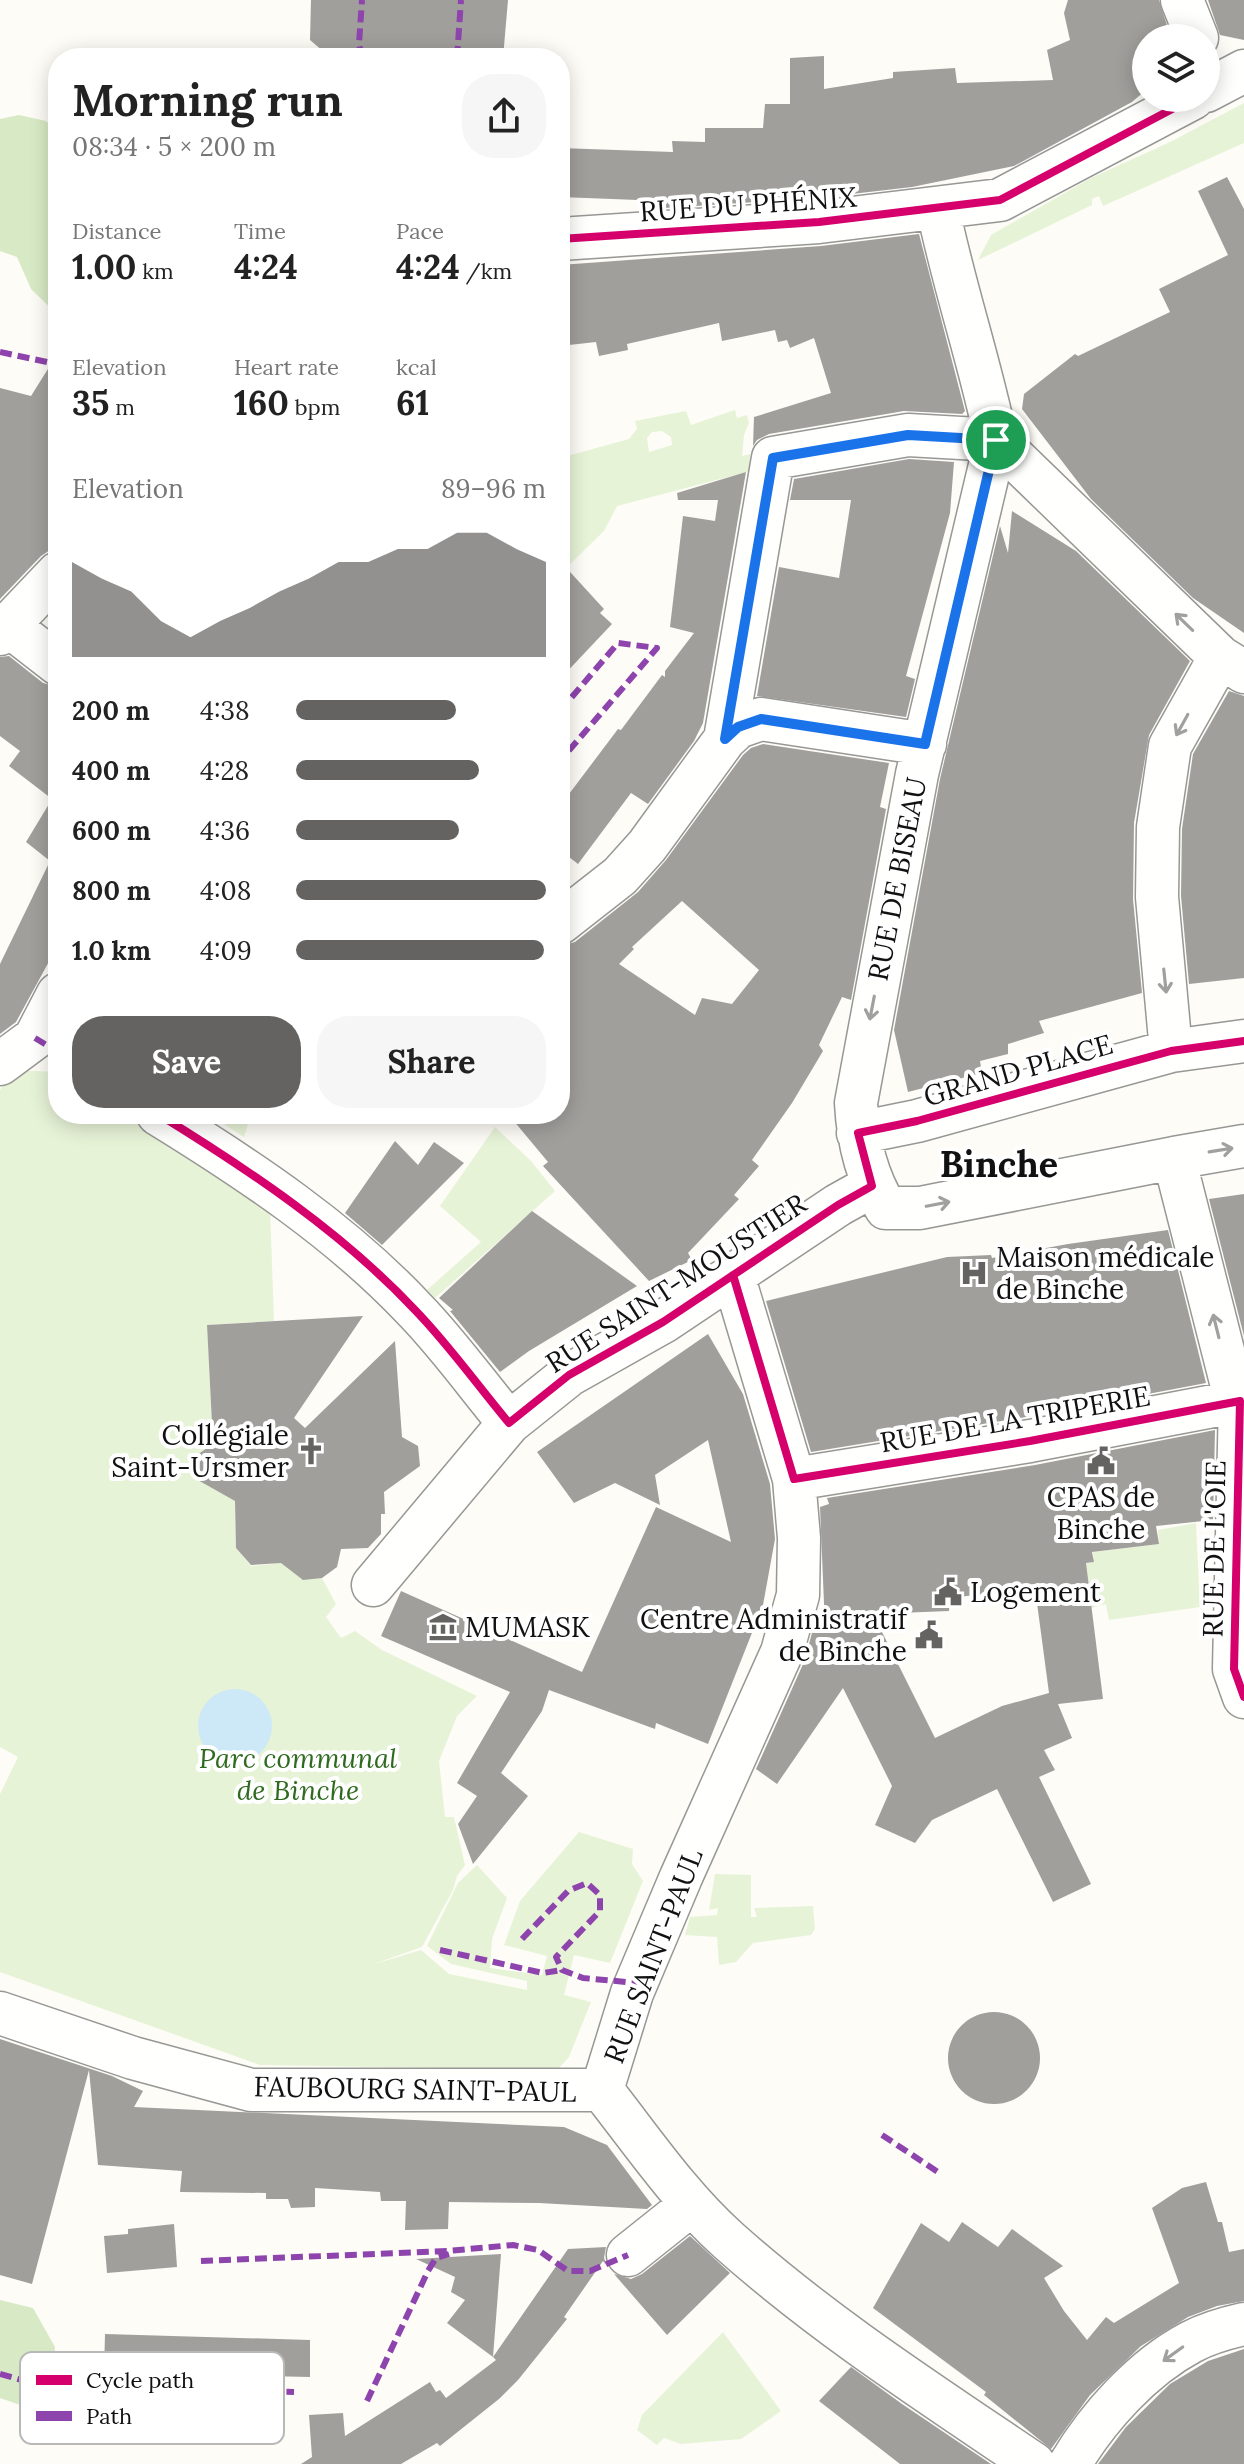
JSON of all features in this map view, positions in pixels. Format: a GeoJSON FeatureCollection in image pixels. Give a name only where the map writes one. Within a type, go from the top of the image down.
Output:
{"type":"FeatureCollection","features":[{"type":"Feature","properties":{"kind":"street"},"geometry":{"type":"LineString","coordinates":[[1182,0],[1191,24]]}},
{"type":"Feature","properties":{"kind":"street","name":"RUE DU PHÉNIX"},"geometry":{"type":"LineString","coordinates":[[570,238],[819,222],[1000,200],[1158,112]]}},
{"type":"Feature","properties":{"kind":"street"},"geometry":{"type":"LineString","coordinates":[[938,209],[951,272],[996,440],[1232,664],[1170,746],[1158,827],[1157,897],[1171,1051]]}},
{"type":"Feature","properties":{"kind":"street"},"geometry":{"type":"LineString","coordinates":[[725,739],[773,458],[908,435],[996,440]]}},
{"type":"Feature","properties":{"kind":"street","name":"RUE DE BISEAU"},"geometry":{"type":"LineString","coordinates":[[858,1133],[856,1103],[870,1020],[925,744],[996,440]]}},
{"type":"Feature","properties":{"kind":"street"},"geometry":{"type":"LineString","coordinates":[[48,584],[5,630],[48,658]]}},
{"type":"Feature","properties":{"kind":"street"},"geometry":{"type":"LineString","coordinates":[[570,915],[620,876],[647,846],[725,739],[738,727],[761,719],[925,744]]}},
{"type":"Feature","properties":{"kind":"street","name":"GRAND PLACE"},"geometry":{"type":"LineString","coordinates":[[858,1133],[917,1121],[1171,1051],[1244,1041]]}},
{"type":"Feature","properties":{"kind":"street"},"geometry":{"type":"LineString","coordinates":[[0,1064],[47,1045]]}},
{"type":"Feature","properties":{"kind":"street"},"geometry":{"type":"LineString","coordinates":[[173,1124],[302,1211],[345,1244],[417,1312],[509,1423]]}},
{"type":"Feature","properties":{"kind":"street"},"geometry":{"type":"LineString","coordinates":[[858,1133],[872,1186],[886,1208],[920,1208],[1244,1146]]}},
{"type":"Feature","properties":{"kind":"street"},"geometry":{"type":"LineString","coordinates":[[1174,1158],[1231,1382],[1242,1400]]}},
{"type":"Feature","properties":{"kind":"street","name":"RUE SAINT-MOUSTIER"},"geometry":{"type":"LineString","coordinates":[[373,1585],[509,1423],[569,1375],[663,1322],[838,1205],[872,1186]]}},
{"type":"Feature","properties":{"kind":"street","name":"RUE SAINT-PAUL"},"geometry":{"type":"LineString","coordinates":[[733,1275],[794,1479],[799,1538],[798,1595],[782,1652],[632,1993],[602,2090],[692,2204],[727,2239],[840,2332],[1034,2464]]}},
{"type":"Feature","properties":{"kind":"street","name":"RUE DE LA TRIPERIE"},"geometry":{"type":"LineString","coordinates":[[794,1479],[1030,1441],[1242,1400]]}},
{"type":"Feature","properties":{"kind":"street","name":"RUE DE L'OIE"},"geometry":{"type":"LineString","coordinates":[[1242,1400],[1234,1669],[1244,1697]]}},
{"type":"Feature","properties":{"kind":"street","name":"FAUBOURG SAINT-PAUL"},"geometry":{"type":"LineString","coordinates":[[0,2013],[133,2058],[251,2090],[602,2090]]}},
{"type":"Feature","properties":{"kind":"street"},"geometry":{"type":"LineString","coordinates":[[628,2255],[692,2204]]}},
{"type":"Feature","properties":{"kind":"street"},"geometry":{"type":"LineString","coordinates":[[1070,2464],[1121,2397],[1173,2353],[1213,2332],[1244,2324]]}},
{"type":"Feature","properties":{"kind":"green space"},"geometry":{"type":"Polygon","coordinates":[[[1244,103],[1244,143],[1103,206],[1099,196],[1092,199],[1092,205],[978,260],[991,235],[1091,178],[1170,142],[1244,103]]]}},
{"type":"Feature","properties":{"kind":"green space"},"geometry":{"type":"Polygon","coordinates":[[[19,115],[48,123],[48,305],[31,289],[17,257],[0,251],[0,119],[19,115]]]}},
{"type":"Feature","properties":{"kind":"green space"},"geometry":{"type":"Polygon","coordinates":[[[735,410],[737,418],[747,415],[749,423],[744,435],[742,456],[750,454],[751,471],[617,506],[604,531],[570,564],[570,455],[629,439],[637,429],[635,421],[686,411],[691,425],[735,410]],[[662,431],[652,432],[647,438],[649,452],[672,445],[671,437],[662,431]]]}},
{"type":"Feature","properties":{"kind":"green space","name":"Parc communal de Binche"},"geometry":{"type":"Polygon","coordinates":[[[12,1070],[48,1072],[48,1124],[141,1124],[270,1207],[274,1321],[207,1325],[213,1445],[235,1490],[236,1548],[251,1566],[273,1564],[279,1552],[322,1578],[336,1604],[326,1617],[341,1638],[355,1631],[382,1650],[477,1696],[457,1716],[439,1761],[445,1817],[454,1817],[465,1865],[422,1947],[371,1965],[421,1950],[449,1974],[527,1990],[527,1981],[451,1964],[427,1946],[458,1883],[477,1865],[507,1898],[492,1939],[490,1968],[542,1975],[547,1956],[504,1945],[520,1901],[579,1832],[633,1849],[632,1864],[643,1881],[610,1963],[574,1955],[564,1995],[591,2002],[569,2057],[557,2070],[260,2065],[0,1972],[0,1794],[18,1757],[0,1747],[0,1090],[12,1070]]]}},
{"type":"Feature","properties":{"kind":"green space"},"geometry":{"type":"Polygon","coordinates":[[[224,1124],[248,1124],[244,1137],[224,1124]]]}},
{"type":"Feature","properties":{"kind":"green space"},"geometry":{"type":"Polygon","coordinates":[[[495,1127],[531,1161],[555,1191],[435,1298],[427,1290],[481,1242],[440,1206],[495,1127]]]}},
{"type":"Feature","properties":{"kind":"green space"},"geometry":{"type":"Polygon","coordinates":[[[1196,1523],[1200,1607],[1109,1620],[1106,1604],[1091,1608],[1077,1565],[1094,1562],[1093,1552],[1159,1544],[1158,1530],[1196,1523]]]}},
{"type":"Feature","properties":{"kind":"green space"},"geometry":{"type":"Polygon","coordinates":[[[715,1874],[751,1875],[751,1917],[757,1917],[754,1908],[813,1906],[815,1929],[811,1935],[753,1943],[736,1962],[719,1965],[717,1937],[685,1935],[690,1917],[717,1915],[718,1908],[709,1910],[715,1874]]]}},
{"type":"Feature","properties":{"kind":"green space"},"geometry":{"type":"Polygon","coordinates":[[[0,2300],[33,2308],[55,2347],[55,2352],[20,2352],[20,2405],[0,2398],[0,2300]]]}},
{"type":"Feature","properties":{"kind":"green space"},"geometry":{"type":"Polygon","coordinates":[[[723,2332],[781,2411],[741,2439],[681,2444],[664,2438],[657,2445],[637,2430],[642,2415],[723,2332]]]}},
{"type":"Feature","properties":{"kind":"water"},"geometry":{"type":"Polygon","coordinates":[[[235,1689],[249,1692],[261,1700],[269,1712],[272,1726],[269,1740],[261,1752],[249,1760],[235,1763],[221,1760],[209,1752],[201,1740],[198,1726],[201,1712],[209,1700],[221,1692],[235,1689]]]}},
{"type":"Feature","properties":{"kind":"building"},"geometry":{"type":"Polygon","coordinates":[[[311,0],[508,0],[504,48],[319,48],[310,40],[311,0]]]}},
{"type":"Feature","properties":{"kind":"building"},"geometry":{"type":"Polygon","coordinates":[[[1068,0],[1159,0],[1167,24],[1132,24],[1132,102],[1014,166],[912,187],[817,198],[665,208],[664,201],[570,197],[570,148],[673,152],[672,141],[705,142],[705,128],[763,128],[765,104],[790,104],[790,58],[824,56],[824,89],[893,78],[893,72],[955,68],[957,83],[1053,80],[1047,50],[1070,40],[1064,13],[1068,0]]]}},
{"type":"Feature","properties":{"kind":"building"},"geometry":{"type":"Polygon","coordinates":[[[1208,0],[1244,0],[1244,40],[1220,35],[1220,24],[1216,24],[1208,0]]]}},
{"type":"Feature","properties":{"kind":"building"},"geometry":{"type":"Polygon","coordinates":[[[1227,177],[1244,209],[1244,633],[1193,598],[1091,499],[1022,409],[1024,394],[1075,354],[1078,356],[1170,312],[1159,289],[1228,255],[1198,191],[1227,177]]]}},
{"type":"Feature","properties":{"kind":"building"},"geometry":{"type":"Polygon","coordinates":[[[919,234],[965,411],[962,414],[904,411],[769,434],[753,446],[754,417],[831,393],[814,338],[790,348],[787,340],[778,342],[775,330],[722,341],[719,323],[627,344],[628,350],[599,356],[596,342],[570,345],[570,264],[821,246],[919,234]]]}},
{"type":"Feature","properties":{"kind":"building"},"geometry":{"type":"Polygon","coordinates":[[[48,369],[48,551],[0,599],[0,388],[31,396],[48,369]]]}},
{"type":"Feature","properties":{"kind":"building"},"geometry":{"type":"Polygon","coordinates":[[[909,459],[954,462],[950,513],[906,676],[915,679],[906,717],[757,696],[779,567],[839,578],[851,500],[790,500],[794,479],[909,459]]]}},
{"type":"Feature","properties":{"kind":"building"},"geometry":{"type":"Polygon","coordinates":[[[746,472],[703,723],[694,741],[648,804],[631,793],[578,864],[570,858],[570,793],[662,675],[665,677],[665,671],[694,633],[670,627],[683,516],[715,521],[718,500],[678,500],[677,493],[746,472]]]}},
{"type":"Feature","properties":{"kind":"building"},"geometry":{"type":"Polygon","coordinates":[[[1012,511],[1076,551],[1190,661],[1149,735],[1134,823],[1133,899],[1142,993],[1039,1021],[1044,1033],[1008,1044],[1008,1054],[980,1061],[982,1073],[908,1092],[894,1030],[940,779],[1000,526],[1008,553],[1012,511]]]}},
{"type":"Feature","properties":{"kind":"building"},"geometry":{"type":"Polygon","coordinates":[[[570,572],[604,609],[600,613],[612,624],[570,668],[570,572]]]}},
{"type":"Feature","properties":{"kind":"building"},"geometry":{"type":"Polygon","coordinates":[[[9,656],[48,684],[48,796],[9,766],[20,751],[0,736],[0,657],[9,656]]]}},
{"type":"Feature","properties":{"kind":"building"},"geometry":{"type":"Polygon","coordinates":[[[1229,691],[1244,696],[1244,978],[1189,984],[1181,896],[1182,829],[1193,754],[1229,691]]]}},
{"type":"Feature","properties":{"kind":"building"},"geometry":{"type":"Polygon","coordinates":[[[763,744],[889,763],[880,807],[886,809],[851,1000],[842,997],[819,1045],[823,1051],[792,1103],[752,1160],[759,1166],[734,1195],[739,1199],[688,1253],[692,1260],[649,1281],[543,1166],[548,1162],[516,1124],[570,1124],[570,943],[638,892],[666,860],[743,755],[763,744]],[[682,901],[632,947],[634,949],[619,964],[695,1015],[702,998],[732,1004],[759,970],[682,901]]]}},
{"type":"Feature","properties":{"kind":"building"},"geometry":{"type":"Polygon","coordinates":[[[48,806],[48,859],[26,842],[48,806]]]}},
{"type":"Feature","properties":{"kind":"building"},"geometry":{"type":"Polygon","coordinates":[[[48,865],[48,963],[16,1022],[0,1034],[0,964],[48,865]]]}},
{"type":"Feature","properties":{"kind":"building"},"geometry":{"type":"Polygon","coordinates":[[[395,1141],[418,1165],[434,1142],[464,1163],[382,1245],[345,1213],[395,1141]]]}},
{"type":"Feature","properties":{"kind":"building"},"geometry":{"type":"Polygon","coordinates":[[[1244,1194],[1244,1336],[1209,1199],[1244,1194]]]}},
{"type":"Feature","properties":{"kind":"building"},"geometry":{"type":"Polygon","coordinates":[[[532,1211],[637,1286],[500,1372],[450,1311],[453,1310],[439,1298],[532,1211]]]}},
{"type":"Feature","properties":{"kind":"building"},"geometry":{"type":"Polygon","coordinates":[[[1168,1230],[1206,1383],[1026,1417],[811,1452],[766,1301],[947,1257],[991,1255],[992,1258],[1168,1230]]]}},
{"type":"Feature","properties":{"kind":"building","name":"Collégiale Saint-Ursmer"},"geometry":{"type":"Polygon","coordinates":[[[363,1316],[294,1418],[305,1428],[395,1341],[402,1437],[418,1446],[420,1466],[384,1492],[385,1514],[381,1514],[381,1534],[368,1548],[341,1549],[337,1567],[322,1578],[303,1580],[281,1563],[251,1565],[236,1548],[235,1501],[196,1479],[194,1457],[213,1444],[207,1325],[363,1316]]]}},
{"type":"Feature","properties":{"kind":"building"},"geometry":{"type":"Polygon","coordinates":[[[708,1334],[743,1394],[770,1484],[775,1539],[763,1605],[708,1744],[656,1723],[655,1729],[549,1690],[542,1711],[501,1773],[528,1796],[473,1864],[458,1824],[477,1796],[457,1783],[510,1692],[381,1636],[401,1591],[582,1672],[656,1507],[731,1542],[708,1440],[655,1475],[660,1505],[615,1483],[574,1503],[537,1452],[708,1334]]]}},
{"type":"Feature","properties":{"kind":"building"},"geometry":{"type":"Polygon","coordinates":[[[1215,1430],[1213,1520],[1156,1526],[1159,1544],[1092,1552],[1094,1562],[1086,1563],[1103,1699],[1058,1704],[1072,1738],[1044,1750],[1055,1770],[1039,1777],[1091,1884],[1053,1902],[997,1789],[932,1820],[915,1843],[875,1825],[892,1786],[843,1688],[777,1784],[756,1769],[804,1662],[812,1633],[817,1624],[825,1627],[820,1507],[829,1504],[827,1498],[1035,1465],[1215,1430]],[[1035,1588],[950,1598],[949,1611],[873,1614],[935,1738],[1002,1706],[1049,1693],[1035,1588]]]}},
{"type":"Feature","properties":{"kind":"building"},"geometry":{"type":"Polygon","coordinates":[[[994,2012],[1011,2016],[1026,2026],[1036,2041],[1040,2058],[1036,2075],[1026,2090],[1011,2100],[994,2104],[977,2100],[962,2090],[952,2075],[948,2058],[952,2041],[962,2026],[977,2016],[994,2012]]]}},
{"type":"Feature","properties":{"kind":"building"},"geometry":{"type":"Polygon","coordinates":[[[0,2039],[112,2076],[143,2091],[134,2107],[564,2127],[607,2145],[652,2205],[647,2209],[449,2202],[448,2229],[405,2230],[406,2201],[381,2201],[380,2192],[315,2188],[315,2207],[291,2208],[288,2199],[266,2199],[266,2193],[180,2192],[182,2171],[98,2165],[89,2070],[32,2284],[0,2275],[0,2039]]]}},
{"type":"Feature","properties":{"kind":"building"},"geometry":{"type":"Polygon","coordinates":[[[1206,2182],[1218,2222],[1222,2222],[1229,2252],[1244,2249],[1244,2301],[1217,2306],[1188,2317],[1141,2346],[1090,2395],[1051,2449],[984,2395],[986,2392],[873,2308],[921,2223],[949,2242],[962,2222],[998,2247],[1012,2229],[1063,2266],[1044,2278],[1087,2340],[1106,2317],[1114,2323],[1179,2283],[1152,2208],[1182,2188],[1206,2182]]]}},
{"type":"Feature","properties":{"kind":"building"},"geometry":{"type":"Polygon","coordinates":[[[174,2224],[177,2267],[107,2273],[104,2236],[128,2234],[128,2229],[174,2224]]]}},
{"type":"Feature","properties":{"kind":"building"},"geometry":{"type":"Polygon","coordinates":[[[690,2236],[730,2273],[667,2335],[614,2274],[631,2279],[642,2274],[690,2236]]]}},
{"type":"Feature","properties":{"kind":"building"},"geometry":{"type":"Polygon","coordinates":[[[606,2247],[604,2258],[607,2266],[603,2261],[564,2317],[567,2319],[518,2380],[440,2446],[437,2443],[401,2464],[301,2464],[312,2457],[309,2415],[343,2413],[345,2436],[430,2382],[436,2392],[440,2390],[446,2398],[496,2360],[493,2357],[568,2249],[606,2247]]]}},
{"type":"Feature","properties":{"kind":"building"},"geometry":{"type":"Polygon","coordinates":[[[501,2254],[493,2357],[447,2323],[465,2300],[451,2292],[455,2277],[416,2259],[501,2254]]]}},
{"type":"Feature","properties":{"kind":"building"},"geometry":{"type":"Polygon","coordinates":[[[105,2334],[310,2340],[310,2377],[284,2376],[284,2352],[105,2352],[105,2334]]]}},
{"type":"Feature","properties":{"kind":"building"},"geometry":{"type":"Polygon","coordinates":[[[1244,2349],[1244,2464],[1098,2464],[1126,2427],[1170,2384],[1208,2361],[1244,2349]]]}},
{"type":"Feature","properties":{"kind":"building"},"geometry":{"type":"Polygon","coordinates":[[[851,2367],[991,2464],[900,2464],[819,2401],[851,2367]]]}},
{"type":"Feature","properties":{"kind":"marked path"},"geometry":{"type":"LineString","coordinates":[[360,48],[362,0]]}},
{"type":"Feature","properties":{"kind":"marked path"},"geometry":{"type":"LineString","coordinates":[[458,48],[461,0]]}},
{"type":"Feature","properties":{"kind":"marked path"},"geometry":{"type":"LineString","coordinates":[[0,352],[47,362]]}},
{"type":"Feature","properties":{"kind":"marked path"},"geometry":{"type":"LineString","coordinates":[[570,699],[618,643],[657,648],[570,749]]}},
{"type":"Feature","properties":{"kind":"marked path"},"geometry":{"type":"LineString","coordinates":[[35,1038],[48,1046]]}},
{"type":"Feature","properties":{"kind":"marked path"},"geometry":{"type":"LineString","coordinates":[[522,1939],[568,1891],[587,1883],[600,1895],[600,1911],[556,1957],[562,1970],[583,1978],[637,1983]]}},
{"type":"Feature","properties":{"kind":"marked path"},"geometry":{"type":"LineString","coordinates":[[440,1950],[543,1973],[562,1970]]}},
{"type":"Feature","properties":{"kind":"marked path"},"geometry":{"type":"LineString","coordinates":[[882,2135],[941,2174]]}},
{"type":"Feature","properties":{"kind":"marked path"},"geometry":{"type":"LineString","coordinates":[[201,2261],[447,2251],[513,2245],[538,2250],[568,2271],[590,2271],[628,2255]]}},
{"type":"Feature","properties":{"kind":"marked path"},"geometry":{"type":"LineString","coordinates":[[367,2401],[428,2271],[436,2258],[449,2254]]}},
{"type":"Feature","properties":{"kind":"marked path"},"geometry":{"type":"LineString","coordinates":[[0,2374],[20,2380]]}},
{"type":"Feature","properties":{"kind":"marked path"},"geometry":{"type":"LineString","coordinates":[[284,2392],[294,2392]]}},
{"type":"Feature","properties":{"kind":"cycle path"},"geometry":{"type":"LineString","coordinates":[[570,238],[819,222],[1000,200],[1167,112]]}},
{"type":"Feature","properties":{"kind":"cycle path"},"geometry":{"type":"LineString","coordinates":[[174,1124],[260,1180],[357,1254],[428,1323],[509,1423],[569,1375],[663,1322],[838,1205],[872,1186],[858,1133],[917,1121],[1171,1051],[1244,1041]]}},
{"type":"Feature","properties":{"kind":"cycle path"},"geometry":{"type":"LineString","coordinates":[[733,1275],[794,1479],[1030,1441],[1240,1401],[1234,1669],[1244,1697]]}},
{"type":"Feature","properties":{"kind":"place","name":"Maison médicale de Binche"},"geometry":{"type":"Point","coordinates":[974,1273]}},
{"type":"Feature","properties":{"kind":"place","name":"Collégiale Saint-Ursmer"},"geometry":{"type":"Point","coordinates":[311,1451]}},
{"type":"Feature","properties":{"kind":"place","name":"CPAS de Binche"},"geometry":{"type":"Point","coordinates":[1101,1461]}},
{"type":"Feature","properties":{"kind":"place","name":"Logement"},"geometry":{"type":"Point","coordinates":[948,1592]}},
{"type":"Feature","properties":{"kind":"place","name":"MUMASK"},"geometry":{"type":"Point","coordinates":[443,1627]}},
{"type":"Feature","properties":{"kind":"place","name":"Centre Administratif de Binche"},"geometry":{"type":"Point","coordinates":[929,1635]}},
{"type":"Feature","properties":{"kind":"district","name":"Binche"},"geometry":{"type":"Point","coordinates":[999,1164]}},
{"type":"Feature","properties":{"kind":"route"},"geometry":{"type":"LineString","coordinates":[[908,435],[996,440],[925,744],[761,719],[738,727],[725,739],[773,458],[908,435]]}}]}
